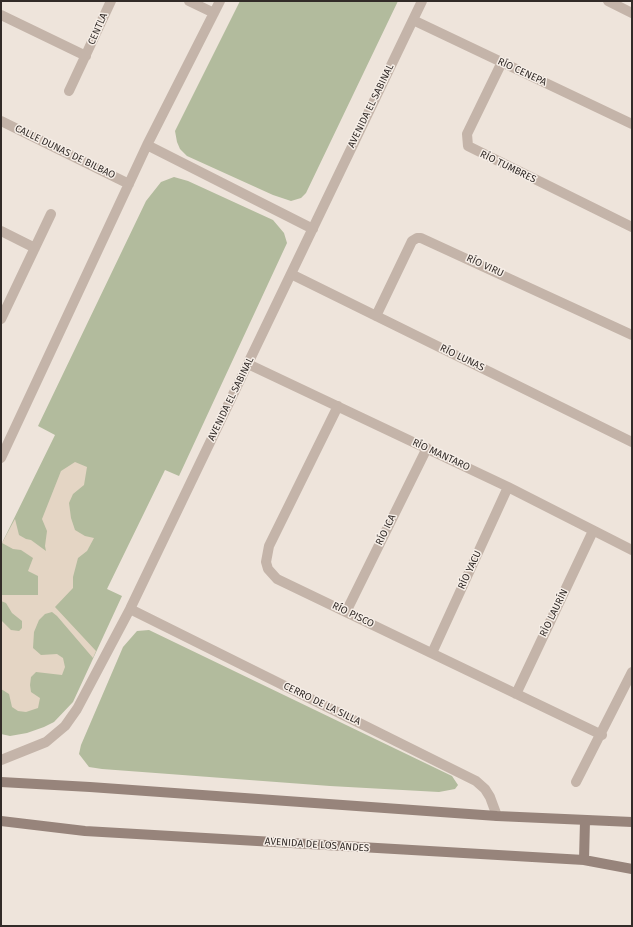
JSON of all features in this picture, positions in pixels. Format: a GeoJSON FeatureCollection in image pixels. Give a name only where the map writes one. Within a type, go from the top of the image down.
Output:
{"type":"FeatureCollection","features":[{"type":"Feature","properties":{"kind":"main road"},"geometry":{"type":"LineString","coordinates":[[1,782],[98,787],[497,816],[632,822]]}},
{"type":"Feature","properties":{"kind":"main road","name":"AVENIDA DE LOS ANDES"},"geometry":{"type":"LineString","coordinates":[[1,821],[85,831],[584,860],[632,869]]}},
{"type":"Feature","properties":{"kind":"main road"},"geometry":{"type":"LineString","coordinates":[[584,860],[585,821]]}},
{"type":"Feature","properties":{"kind":"street","name":"CENTLA"},"geometry":{"type":"LineString","coordinates":[[69,92],[111,1]]}},
{"type":"Feature","properties":{"kind":"street"},"geometry":{"type":"LineString","coordinates":[[189,1],[214,13]]}},
{"type":"Feature","properties":{"kind":"street"},"geometry":{"type":"LineString","coordinates":[[1,458],[3,447],[147,146],[220,1]]}},
{"type":"Feature","properties":{"kind":"street","name":"AVENIDA EL SABINAL"},"geometry":{"type":"LineString","coordinates":[[1,760],[46,742],[65,726],[77,709],[130,609],[422,1]]}},
{"type":"Feature","properties":{"kind":"street"},"geometry":{"type":"LineString","coordinates":[[608,1],[632,13]]}},
{"type":"Feature","properties":{"kind":"street"},"geometry":{"type":"LineString","coordinates":[[1,15],[86,56]]}},
{"type":"Feature","properties":{"kind":"street","name":"RÍO CENEPA"},"geometry":{"type":"LineString","coordinates":[[413,20],[632,124]]}},
{"type":"Feature","properties":{"kind":"street","name":"RÍO TUMBRES"},"geometry":{"type":"LineString","coordinates":[[502,62],[467,134],[468,146],[632,227]]}},
{"type":"Feature","properties":{"kind":"street","name":"CALLE DUNAS DE BILBAO"},"geometry":{"type":"LineString","coordinates":[[1,121],[129,184]]}},
{"type":"Feature","properties":{"kind":"street"},"geometry":{"type":"LineString","coordinates":[[147,146],[313,229]]}},
{"type":"Feature","properties":{"kind":"street"},"geometry":{"type":"LineString","coordinates":[[1,319],[51,214]]}},
{"type":"Feature","properties":{"kind":"street"},"geometry":{"type":"LineString","coordinates":[[1,231],[35,248]]}},
{"type":"Feature","properties":{"kind":"street","name":"RÍO VIRU"},"geometry":{"type":"LineString","coordinates":[[376,316],[412,241],[417,238],[422,238],[632,335]]}},
{"type":"Feature","properties":{"kind":"street","name":"RÍO LUNAS"},"geometry":{"type":"LineString","coordinates":[[291,274],[632,442]]}},
{"type":"Feature","properties":{"kind":"street","name":"RÍO MANTARO"},"geometry":{"type":"LineString","coordinates":[[248,364],[508,487],[593,532],[632,550]]}},
{"type":"Feature","properties":{"kind":"street","name":"RÍO PISCO"},"geometry":{"type":"LineString","coordinates":[[338,406],[269,546],[266,562],[268,569],[277,579],[602,735]]}},
{"type":"Feature","properties":{"kind":"street","name":"RÍO ICA"},"geometry":{"type":"LineString","coordinates":[[346,612],[427,448]]}},
{"type":"Feature","properties":{"kind":"street","name":"RÍO YACU"},"geometry":{"type":"LineString","coordinates":[[432,653],[508,487]]}},
{"type":"Feature","properties":{"kind":"street","name":"RÍO LAURÍN"},"geometry":{"type":"LineString","coordinates":[[516,694],[593,532]]}},
{"type":"Feature","properties":{"kind":"street","name":"CERRO DE LA SILLA"},"geometry":{"type":"LineString","coordinates":[[130,609],[476,781],[488,793],[497,816]]}},
{"type":"Feature","properties":{"kind":"street"},"geometry":{"type":"LineString","coordinates":[[576,782],[602,735],[632,672]]}},
{"type":"Feature","properties":{"kind":"green space"},"geometry":{"type":"Polygon","coordinates":[[[240,1],[398,1],[306,193],[301,198],[291,201],[273,195],[187,156],[180,149],[177,142],[175,131],[240,1]]]}},
{"type":"Feature","properties":{"kind":"green space"},"geometry":{"type":"Polygon","coordinates":[[[174,177],[188,181],[273,220],[284,233],[287,243],[179,476],[165,470],[107,589],[122,596],[73,702],[54,722],[44,727],[27,733],[10,736],[1,734],[1,545],[55,435],[38,426],[146,201],[161,182],[174,177]]]}},
{"type":"Feature","properties":{"kind":"green space"},"geometry":{"type":"Polygon","coordinates":[[[149,630],[452,776],[458,785],[455,789],[439,792],[330,786],[89,767],[79,754],[81,745],[123,647],[137,631],[149,630]]]}},
{"type":"Feature","properties":{"kind":"shaded area"},"geometry":{"type":"Polygon","coordinates":[[[75,462],[87,467],[84,485],[73,494],[69,503],[71,518],[75,530],[85,536],[94,538],[87,551],[78,558],[73,577],[73,588],[55,607],[96,651],[93,658],[57,616],[52,612],[45,614],[39,620],[34,632],[33,648],[41,655],[57,654],[63,658],[65,667],[62,675],[36,672],[31,677],[30,685],[31,692],[40,698],[38,708],[26,712],[18,711],[12,707],[9,694],[1,689],[1,620],[11,630],[19,631],[22,628],[22,621],[12,613],[6,603],[1,601],[1,595],[38,595],[38,576],[28,571],[33,558],[21,550],[13,549],[2,543],[15,519],[19,535],[31,540],[46,551],[45,546],[47,531],[42,519],[61,471],[75,462]]]}}]}
